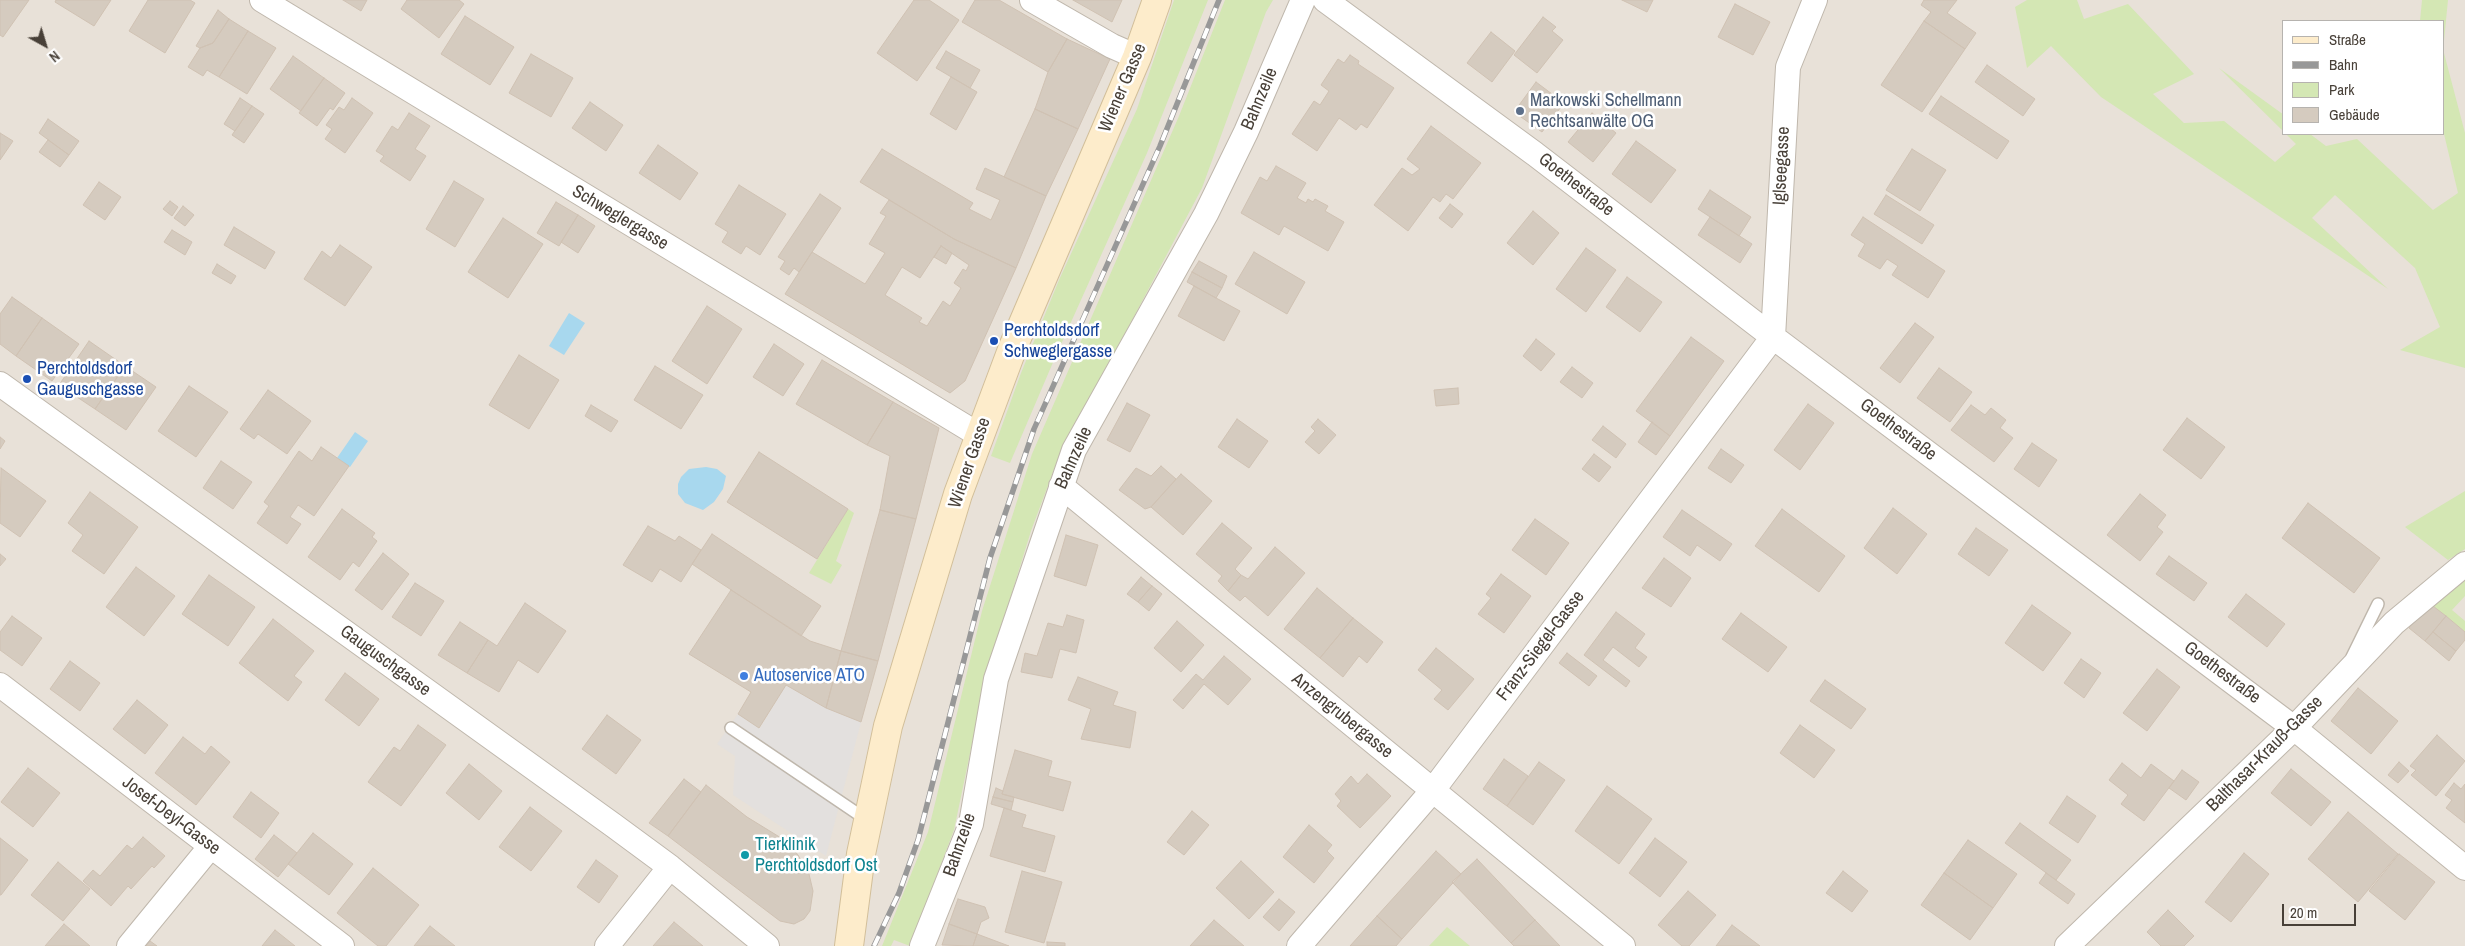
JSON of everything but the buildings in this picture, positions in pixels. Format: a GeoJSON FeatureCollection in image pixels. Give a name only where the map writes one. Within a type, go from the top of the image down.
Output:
{"type":"FeatureCollection","features":[{"type":"Feature","properties":{"kind":"main road","name":"Wiener Gasse"},"geometry":{"type":"LineString","coordinates":[[849,946],[860,854],[888,726],[958,494],[1013,347],[1137,57],[1157,0]]}},
{"type":"Feature","properties":{"kind":"street","name":"Schweglergasse"},"geometry":{"type":"LineString","coordinates":[[262,0],[979,435]]}},
{"type":"Feature","properties":{"kind":"street"},"geometry":{"type":"LineString","coordinates":[[1032,0],[1112,46],[1137,57]]}},
{"type":"Feature","properties":{"kind":"street","name":"Bahnzeile"},"geometry":{"type":"LineString","coordinates":[[922,946],[971,824],[996,679],[1074,450],[1206,214],[1246,132],[1303,0]]}},
{"type":"Feature","properties":{"kind":"street","name":"Goethestraße"},"geometry":{"type":"LineString","coordinates":[[1325,0],[1535,154],[1773,337],[2294,728],[2465,868]]}},
{"type":"Feature","properties":{"kind":"street","name":"Iglseegasse"},"geometry":{"type":"LineString","coordinates":[[1773,337],[1788,67],[1815,0]]}},
{"type":"Feature","properties":{"kind":"street","name":"Franz-Siegel-Gasse"},"geometry":{"type":"LineString","coordinates":[[1299,946],[1433,790],[1773,337]]}},
{"type":"Feature","properties":{"kind":"street","name":"Gauguschgasse"},"geometry":{"type":"LineString","coordinates":[[0,384],[670,867],[769,946]]}},
{"type":"Feature","properties":{"kind":"street","name":"Anzengrubergasse"},"geometry":{"type":"LineString","coordinates":[[1061,486],[1623,946]]}},
{"type":"Feature","properties":{"kind":"street","name":"Balthasar-Krauß-Gasse"},"geometry":{"type":"LineString","coordinates":[[2067,946],[2294,728],[2394,623],[2465,564]]}},
{"type":"Feature","properties":{"kind":"street","name":"Josef-Deyl-Gasse"},"geometry":{"type":"LineString","coordinates":[[0,685],[342,946]]}},
{"type":"Feature","properties":{"kind":"street"},"geometry":{"type":"LineString","coordinates":[[129,946],[211,846]]}},
{"type":"Feature","properties":{"kind":"street"},"geometry":{"type":"LineString","coordinates":[[607,946],[670,867]]}},
{"type":"Feature","properties":{"kind":"lane"},"geometry":{"type":"LineString","coordinates":[[2343,676],[2378,604]]}},
{"type":"Feature","properties":{"kind":"lane"},"geometry":{"type":"LineString","coordinates":[[732,728],[867,820]]}},
{"type":"Feature","properties":{"kind":"shaded area"},"geometry":{"type":"Polygon","coordinates":[[[0,0],[2465,0],[2465,946],[0,946],[0,0]]]}},
{"type":"Feature","properties":{"kind":"shaded area"},"geometry":{"type":"Polygon","coordinates":[[[786,685],[826,708],[861,722],[826,856],[733,795],[735,756],[717,744],[738,714],[760,728],[786,685]]]}},
{"type":"Feature","properties":{"kind":"green space"},"geometry":{"type":"Polygon","coordinates":[[[1174,0],[1208,0],[1147,153],[1010,463],[991,456],[1021,373],[1059,280],[1137,109],[1174,0]]]}},
{"type":"Feature","properties":{"kind":"green space"},"geometry":{"type":"Polygon","coordinates":[[[1225,0],[1273,0],[1266,12],[1202,188],[1056,464],[1031,531],[986,677],[954,830],[910,946],[894,940],[891,946],[882,946],[928,832],[982,611],[1032,454],[1179,116],[1225,0]]]}},
{"type":"Feature","properties":{"kind":"green space"},"geometry":{"type":"Polygon","coordinates":[[[2027,0],[2077,0],[2084,19],[2128,4],[2194,74],[2153,94],[2184,123],[2224,121],[2275,162],[2296,144],[2287,135],[2311,135],[2326,146],[2357,139],[2433,210],[2458,193],[2444,135],[2445,57],[2465,133],[2465,368],[2400,350],[2440,327],[2415,268],[2335,195],[2312,218],[2388,289],[2101,97],[2051,46],[2027,68],[2015,7],[2027,0]]]}},
{"type":"Feature","properties":{"kind":"green space"},"geometry":{"type":"Polygon","coordinates":[[[2422,0],[2448,0],[2445,31],[2445,20],[2420,20],[2422,0]]]}},
{"type":"Feature","properties":{"kind":"green space"},"geometry":{"type":"Polygon","coordinates":[[[2219,68],[2282,114],[2282,130],[2219,68]]]}},
{"type":"Feature","properties":{"kind":"green space"},"geometry":{"type":"Polygon","coordinates":[[[2465,491],[2465,549],[2448,560],[2405,527],[2465,491]]]}},
{"type":"Feature","properties":{"kind":"green space"},"geometry":{"type":"Polygon","coordinates":[[[848,509],[854,513],[836,561],[842,565],[831,584],[809,573],[848,509]]]}},
{"type":"Feature","properties":{"kind":"green space"},"geometry":{"type":"Polygon","coordinates":[[[2465,574],[2465,596],[2452,610],[2465,621],[2465,632],[2429,603],[2465,574]]]}},
{"type":"Feature","properties":{"kind":"green space"},"geometry":{"type":"Polygon","coordinates":[[[1447,927],[1470,946],[1429,946],[1447,927]]]}},
{"type":"Feature","properties":{"kind":"water"},"geometry":{"type":"Polygon","coordinates":[[[569,313],[585,323],[564,355],[549,346],[569,313]]]}},
{"type":"Feature","properties":{"kind":"water"},"geometry":{"type":"Polygon","coordinates":[[[355,432],[368,441],[350,467],[337,458],[355,432]]]}},
{"type":"Feature","properties":{"kind":"water"},"geometry":{"type":"Polygon","coordinates":[[[706,467],[717,469],[726,476],[723,489],[714,502],[703,510],[685,503],[678,494],[678,484],[681,477],[689,469],[706,467]]]}},
{"type":"Feature","properties":{"kind":"railway"},"geometry":{"type":"LineString","coordinates":[[874,946],[899,893],[918,840],[990,558],[1034,429],[1160,146],[1219,0]]}},
{"type":"Feature","properties":{"kind":"place","name":"Markowski Schellmann Rechtsanwälte OG"},"geometry":{"type":"Point","coordinates":[1520,111]}},
{"type":"Feature","properties":{"kind":"place","name":"Perchtoldsdorf Schweglergasse"},"geometry":{"type":"Point","coordinates":[994,341]}},
{"type":"Feature","properties":{"kind":"place","name":"Perchtoldsdorf Gauguschgasse"},"geometry":{"type":"Point","coordinates":[27,379]}},
{"type":"Feature","properties":{"kind":"place","name":"Autoservice ATO"},"geometry":{"type":"Point","coordinates":[744,676]}},
{"type":"Feature","properties":{"kind":"place","name":"Tierklinik Perchtoldsdorf Ost"},"geometry":{"type":"Point","coordinates":[745,855]}}]}
